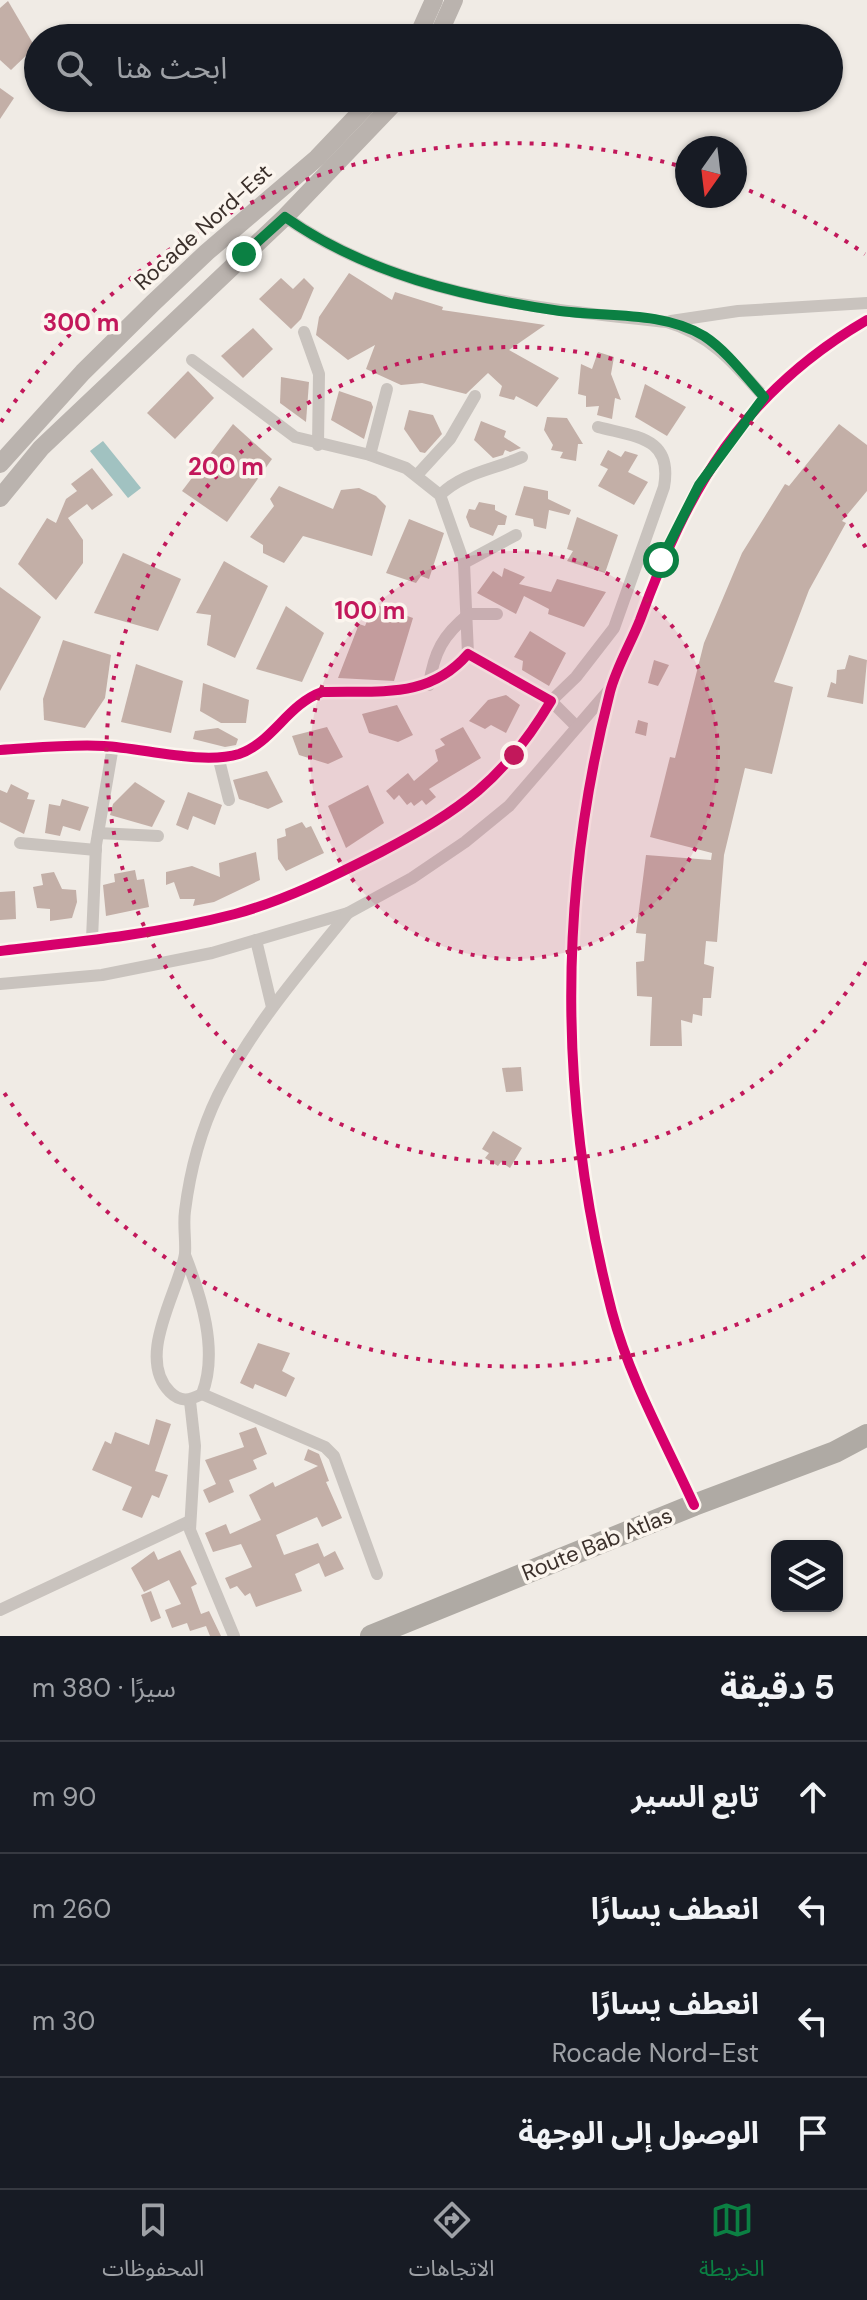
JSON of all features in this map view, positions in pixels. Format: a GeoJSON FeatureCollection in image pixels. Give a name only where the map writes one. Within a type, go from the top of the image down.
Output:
{"type":"FeatureCollection","features":[{"type":"Feature","properties":{"kind":"highway","name":"Route Bab Atlas"},"geometry":{"type":"LineString","coordinates":[[371,1636],[694,1505],[835,1452],[867,1435]]}},
{"type":"Feature","properties":{"kind":"street"},"geometry":{"type":"LineString","coordinates":[[423,24],[434,0]]}},
{"type":"Feature","properties":{"kind":"street"},"geometry":{"type":"LineString","coordinates":[[443,24],[454,0]]}},
{"type":"Feature","properties":{"kind":"street","name":"Rocade Nord-Est"},"geometry":{"type":"LineString","coordinates":[[0,464],[73,383],[153,303],[207,252],[317,158],[361,112]]}},
{"type":"Feature","properties":{"kind":"street","name":"Rocade Nord-Est"},"geometry":{"type":"LineString","coordinates":[[0,498],[41,448],[285,217],[386,112]]}},
{"type":"Feature","properties":{"kind":"street"},"geometry":{"type":"LineString","coordinates":[[285,217],[308,233],[378,267],[434,286],[560,311],[667,322],[738,311],[867,303]]}},
{"type":"Feature","properties":{"kind":"street"},"geometry":{"type":"LineString","coordinates":[[694,1505],[645,1404],[613,1315],[596,1244],[573,1103],[570,999],[575,884],[610,688],[682,516],[716,460],[764,397],[826,345],[867,320]]}},
{"type":"Feature","properties":{"kind":"street"},"geometry":{"type":"LineString","coordinates":[[667,322],[705,337],[764,397]]}},
{"type":"Feature","properties":{"kind":"street"},"geometry":{"type":"LineString","coordinates":[[304,332],[319,374],[318,445]]}},
{"type":"Feature","properties":{"kind":"street"},"geometry":{"type":"LineString","coordinates":[[0,750],[113,746],[218,756],[239,754],[253,747],[297,705],[322,692],[408,690],[429,685],[446,676],[468,654],[469,614],[464,563],[440,495],[417,475],[370,455],[318,445],[276,426],[192,360]]}},
{"type":"Feature","properties":{"kind":"street"},"geometry":{"type":"LineString","coordinates":[[370,455],[387,389]]}},
{"type":"Feature","properties":{"kind":"street"},"geometry":{"type":"LineString","coordinates":[[417,475],[450,439],[475,396]]}},
{"type":"Feature","properties":{"kind":"street"},"geometry":{"type":"LineString","coordinates":[[0,951],[164,930],[237,913],[333,876],[427,828],[493,781],[518,753],[551,701],[576,677],[614,628],[664,487],[667,468],[664,455],[652,443],[598,427]]}},
{"type":"Feature","properties":{"kind":"street"},"geometry":{"type":"LineString","coordinates":[[440,495],[464,476],[498,468],[522,457]]}},
{"type":"Feature","properties":{"kind":"street"},"geometry":{"type":"LineString","coordinates":[[464,563],[516,535]]}},
{"type":"Feature","properties":{"kind":"street"},"geometry":{"type":"LineString","coordinates":[[429,685],[437,649],[469,614],[497,614]]}},
{"type":"Feature","properties":{"kind":"street"},"geometry":{"type":"LineString","coordinates":[[468,654],[551,701],[577,727]]}},
{"type":"Feature","properties":{"kind":"street"},"geometry":{"type":"LineString","coordinates":[[0,984],[102,975],[212,953],[348,913],[412,878],[465,842],[509,806],[610,688]]}},
{"type":"Feature","properties":{"kind":"street"},"geometry":{"type":"LineString","coordinates":[[92,939],[96,850],[113,746]]}},
{"type":"Feature","properties":{"kind":"street"},"geometry":{"type":"LineString","coordinates":[[218,756],[229,800]]}},
{"type":"Feature","properties":{"kind":"street"},"geometry":{"type":"LineString","coordinates":[[98,833],[158,836]]}},
{"type":"Feature","properties":{"kind":"street"},"geometry":{"type":"LineString","coordinates":[[20,843],[96,850]]}},
{"type":"Feature","properties":{"kind":"street"},"geometry":{"type":"LineString","coordinates":[[185,1255],[198,1288],[207,1340],[208,1373],[202,1394],[190,1401],[177,1399],[167,1390],[158,1355],[169,1297],[185,1255],[185,1215],[192,1168],[203,1130],[245,1045],[348,913]]}},
{"type":"Feature","properties":{"kind":"street"},"geometry":{"type":"LineString","coordinates":[[256,940],[272,1007]]}},
{"type":"Feature","properties":{"kind":"street"},"geometry":{"type":"LineString","coordinates":[[202,1394],[325,1447],[334,1456],[377,1574]]}},
{"type":"Feature","properties":{"kind":"street"},"geometry":{"type":"LineString","coordinates":[[190,1401],[195,1446],[190,1521],[200,1558],[234,1636]]}},
{"type":"Feature","properties":{"kind":"street"},"geometry":{"type":"LineString","coordinates":[[0,1610],[190,1521]]}},
{"type":"Feature","properties":{"kind":"water"},"geometry":{"type":"Polygon","coordinates":[[[103,441],[141,488],[128,498],[90,451],[103,441]]]}},
{"type":"Feature","properties":{"kind":"building"},"geometry":{"type":"Polygon","coordinates":[[[8,1],[24,28],[24,58],[11,70],[0,60],[0,8],[8,1]]]}},
{"type":"Feature","properties":{"kind":"building"},"geometry":{"type":"Polygon","coordinates":[[[0,88],[14,98],[0,119],[0,88]]]}},
{"type":"Feature","properties":{"kind":"building"},"geometry":{"type":"Polygon","coordinates":[[[349,273],[392,300],[395,292],[443,307],[442,310],[545,325],[509,350],[559,378],[537,407],[516,396],[514,400],[499,396],[502,386],[488,373],[466,394],[422,383],[401,385],[366,369],[375,345],[348,360],[316,335],[319,317],[349,273]]]}},
{"type":"Feature","properties":{"kind":"building"},"geometry":{"type":"Polygon","coordinates":[[[281,278],[293,289],[304,278],[314,288],[301,319],[291,329],[259,299],[281,278]]]}},
{"type":"Feature","properties":{"kind":"building"},"geometry":{"type":"Polygon","coordinates":[[[253,328],[273,349],[243,378],[221,356],[253,328]]]}},
{"type":"Feature","properties":{"kind":"building"},"geometry":{"type":"Polygon","coordinates":[[[598,352],[614,357],[611,374],[621,400],[615,398],[612,419],[597,415],[599,406],[586,407],[586,396],[578,394],[581,364],[592,369],[598,352]]]}},
{"type":"Feature","properties":{"kind":"building"},"geometry":{"type":"Polygon","coordinates":[[[188,371],[214,398],[175,439],[147,413],[188,371]]]}},
{"type":"Feature","properties":{"kind":"building"},"geometry":{"type":"Polygon","coordinates":[[[281,377],[309,382],[306,422],[280,403],[281,377]]]}},
{"type":"Feature","properties":{"kind":"building"},"geometry":{"type":"Polygon","coordinates":[[[645,384],[686,407],[667,436],[635,417],[645,384]]]}},
{"type":"Feature","properties":{"kind":"building"},"geometry":{"type":"Polygon","coordinates":[[[339,391],[371,402],[373,407],[364,439],[331,420],[339,391]]]}},
{"type":"Feature","properties":{"kind":"building"},"geometry":{"type":"Polygon","coordinates":[[[409,410],[433,415],[442,434],[425,453],[420,452],[404,429],[409,410]]]}},
{"type":"Feature","properties":{"kind":"building"},"geometry":{"type":"Polygon","coordinates":[[[547,417],[567,418],[583,444],[578,444],[576,461],[560,458],[563,452],[551,450],[553,445],[544,430],[547,417]]]}},
{"type":"Feature","properties":{"kind":"building"},"geometry":{"type":"Polygon","coordinates":[[[481,421],[506,431],[504,437],[521,448],[510,452],[505,450],[503,455],[493,458],[474,440],[481,421]]]}},
{"type":"Feature","properties":{"kind":"building"},"geometry":{"type":"Polygon","coordinates":[[[233,424],[272,459],[227,522],[182,491],[233,424]]]}},
{"type":"Feature","properties":{"kind":"building"},"geometry":{"type":"Polygon","coordinates":[[[839,424],[867,445],[867,491],[842,521],[846,523],[809,590],[774,682],[793,687],[772,774],[745,768],[724,855],[717,942],[706,941],[704,964],[714,967],[711,998],[703,998],[702,1016],[693,1014],[692,1023],[681,1020],[682,1046],[650,1046],[652,997],[637,996],[636,962],[644,961],[646,934],[636,933],[646,855],[711,860],[712,853],[650,837],[670,757],[675,758],[704,643],[742,553],[785,484],[789,486],[839,424]]]}},
{"type":"Feature","properties":{"kind":"building"},"geometry":{"type":"Polygon","coordinates":[[[608,450],[621,457],[625,451],[638,455],[628,472],[648,482],[634,505],[598,486],[608,469],[600,465],[608,450]]]}},
{"type":"Feature","properties":{"kind":"building"},"geometry":{"type":"Polygon","coordinates":[[[92,468],[113,495],[92,510],[87,504],[68,518],[83,540],[83,563],[56,600],[18,564],[47,518],[56,523],[66,499],[77,491],[71,484],[92,468]]]}},
{"type":"Feature","properties":{"kind":"building"},"geometry":{"type":"Polygon","coordinates":[[[279,486],[333,509],[341,490],[359,488],[376,496],[386,506],[372,556],[303,536],[284,563],[263,553],[263,545],[250,537],[274,506],[270,499],[279,486]]]}},
{"type":"Feature","properties":{"kind":"building"},"geometry":{"type":"Polygon","coordinates":[[[524,486],[548,491],[548,499],[571,510],[569,515],[549,510],[546,529],[534,526],[533,519],[515,515],[524,486]]]}},
{"type":"Feature","properties":{"kind":"building"},"geometry":{"type":"Polygon","coordinates":[[[479,502],[495,505],[495,510],[507,516],[505,525],[498,525],[493,536],[470,527],[466,517],[469,509],[475,510],[479,502]]]}},
{"type":"Feature","properties":{"kind":"building"},"geometry":{"type":"Polygon","coordinates":[[[577,517],[618,535],[605,573],[567,561],[573,551],[567,549],[577,517]]]}},
{"type":"Feature","properties":{"kind":"building"},"geometry":{"type":"Polygon","coordinates":[[[409,519],[444,533],[429,579],[421,576],[416,583],[386,573],[409,519]]]}},
{"type":"Feature","properties":{"kind":"building"},"geometry":{"type":"Polygon","coordinates":[[[123,553],[181,579],[158,631],[94,613],[123,553]]]}},
{"type":"Feature","properties":{"kind":"building"},"geometry":{"type":"Polygon","coordinates":[[[224,561],[268,586],[235,658],[207,645],[211,615],[196,613],[224,561]]]}},
{"type":"Feature","properties":{"kind":"building"},"geometry":{"type":"Polygon","coordinates":[[[504,568],[525,577],[519,584],[551,592],[557,579],[606,592],[584,627],[548,614],[549,609],[524,596],[516,614],[477,593],[493,571],[502,577],[504,568]]]}},
{"type":"Feature","properties":{"kind":"building"},"geometry":{"type":"Polygon","coordinates":[[[0,587],[41,617],[0,691],[0,587]]]}},
{"type":"Feature","properties":{"kind":"building"},"geometry":{"type":"Polygon","coordinates":[[[374,604],[413,618],[394,681],[338,678],[359,624],[365,626],[374,604]]]}},
{"type":"Feature","properties":{"kind":"building"},"geometry":{"type":"Polygon","coordinates":[[[286,606],[324,633],[302,682],[256,669],[286,606]]]}},
{"type":"Feature","properties":{"kind":"building"},"geometry":{"type":"Polygon","coordinates":[[[530,631],[566,653],[549,686],[522,670],[523,661],[514,657],[530,631]]]}},
{"type":"Feature","properties":{"kind":"building"},"geometry":{"type":"Polygon","coordinates":[[[63,640],[111,655],[105,698],[85,728],[44,720],[43,699],[63,640]]]}},
{"type":"Feature","properties":{"kind":"building"},"geometry":{"type":"Polygon","coordinates":[[[849,655],[867,660],[863,704],[827,697],[831,682],[836,684],[837,670],[845,669],[849,655]]]}},
{"type":"Feature","properties":{"kind":"building"},"geometry":{"type":"Polygon","coordinates":[[[654,660],[669,665],[658,686],[648,683],[654,660]]]}},
{"type":"Feature","properties":{"kind":"building"},"geometry":{"type":"Polygon","coordinates":[[[136,664],[183,681],[171,733],[121,722],[136,664]]]}},
{"type":"Feature","properties":{"kind":"building"},"geometry":{"type":"Polygon","coordinates":[[[203,683],[249,700],[246,723],[221,723],[200,711],[203,683]]]}},
{"type":"Feature","properties":{"kind":"building"},"geometry":{"type":"Polygon","coordinates":[[[506,695],[520,705],[506,733],[491,725],[485,729],[469,721],[488,700],[506,695]]]}},
{"type":"Feature","properties":{"kind":"building"},"geometry":{"type":"Polygon","coordinates":[[[397,705],[413,735],[398,742],[369,733],[362,714],[397,705]]]}},
{"type":"Feature","properties":{"kind":"building"},"geometry":{"type":"Polygon","coordinates":[[[638,720],[648,723],[646,736],[635,733],[638,720]]]}},
{"type":"Feature","properties":{"kind":"building"},"geometry":{"type":"Polygon","coordinates":[[[327,727],[343,757],[328,764],[299,755],[292,736],[327,727]]]}},
{"type":"Feature","properties":{"kind":"building"},"geometry":{"type":"Polygon","coordinates":[[[463,727],[481,758],[429,789],[436,797],[426,805],[422,800],[414,806],[411,802],[407,805],[399,795],[394,800],[386,791],[408,773],[414,781],[438,761],[435,750],[445,745],[440,739],[463,727]]]}},
{"type":"Feature","properties":{"kind":"building"},"geometry":{"type":"Polygon","coordinates":[[[218,728],[238,739],[236,745],[225,747],[193,739],[195,731],[218,728]]]}},
{"type":"Feature","properties":{"kind":"building"},"geometry":{"type":"Polygon","coordinates":[[[267,771],[283,802],[268,809],[239,799],[233,780],[267,771]]]}},
{"type":"Feature","properties":{"kind":"building"},"geometry":{"type":"Polygon","coordinates":[[[135,782],[165,801],[152,827],[110,815],[113,804],[135,782]]]}},
{"type":"Feature","properties":{"kind":"building"},"geometry":{"type":"Polygon","coordinates":[[[11,784],[29,793],[27,799],[35,800],[24,834],[0,822],[0,790],[7,793],[11,784]]]}},
{"type":"Feature","properties":{"kind":"building"},"geometry":{"type":"Polygon","coordinates":[[[368,785],[384,823],[346,848],[328,806],[368,785]]]}},
{"type":"Feature","properties":{"kind":"building"},"geometry":{"type":"Polygon","coordinates":[[[188,792],[222,805],[215,825],[193,816],[188,830],[176,825],[188,792]]]}},
{"type":"Feature","properties":{"kind":"building"},"geometry":{"type":"Polygon","coordinates":[[[62,799],[89,807],[80,831],[63,826],[60,836],[45,833],[49,804],[60,806],[62,799]]]}},
{"type":"Feature","properties":{"kind":"building"},"geometry":{"type":"Polygon","coordinates":[[[302,822],[306,828],[311,826],[324,853],[286,871],[278,859],[277,839],[286,836],[285,829],[302,822]]]}},
{"type":"Feature","properties":{"kind":"building"},"geometry":{"type":"Polygon","coordinates":[[[256,852],[260,880],[214,902],[193,906],[195,899],[180,899],[174,882],[166,885],[166,872],[192,866],[220,877],[219,863],[256,852]]]}},
{"type":"Feature","properties":{"kind":"building"},"geometry":{"type":"Polygon","coordinates":[[[135,870],[137,880],[144,879],[149,907],[106,916],[103,885],[115,882],[114,874],[135,870]]]}},
{"type":"Feature","properties":{"kind":"building"},"geometry":{"type":"Polygon","coordinates":[[[54,872],[62,889],[76,890],[77,902],[72,918],[50,921],[50,909],[37,908],[33,887],[43,885],[41,874],[54,872]]]}},
{"type":"Feature","properties":{"kind":"building"},"geometry":{"type":"Polygon","coordinates":[[[15,891],[16,919],[0,920],[0,892],[15,891]]]}},
{"type":"Feature","properties":{"kind":"building"},"geometry":{"type":"Polygon","coordinates":[[[521,1067],[523,1091],[506,1092],[502,1068],[521,1067]]]}},
{"type":"Feature","properties":{"kind":"building"},"geometry":{"type":"Polygon","coordinates":[[[493,1131],[522,1148],[510,1168],[501,1162],[498,1166],[485,1158],[489,1153],[482,1149],[493,1131]]]}},
{"type":"Feature","properties":{"kind":"building"},"geometry":{"type":"Polygon","coordinates":[[[258,1343],[290,1353],[282,1371],[295,1378],[286,1397],[255,1384],[253,1389],[240,1383],[258,1343]]]}},
{"type":"Feature","properties":{"kind":"building"},"geometry":{"type":"Polygon","coordinates":[[[156,1419],[171,1424],[155,1471],[168,1475],[159,1498],[152,1495],[142,1518],[122,1510],[132,1487],[92,1470],[105,1441],[111,1444],[115,1432],[149,1445],[156,1419]]]}},
{"type":"Feature","properties":{"kind":"building"},"geometry":{"type":"Polygon","coordinates":[[[256,1427],[267,1454],[253,1460],[257,1469],[229,1480],[234,1492],[209,1503],[203,1490],[216,1484],[205,1460],[244,1447],[239,1433],[256,1427]]]}},
{"type":"Feature","properties":{"kind":"building"},"geometry":{"type":"Polygon","coordinates":[[[308,1449],[319,1454],[329,1481],[326,1482],[342,1518],[322,1527],[317,1517],[276,1535],[284,1555],[318,1543],[324,1557],[335,1551],[344,1569],[325,1577],[319,1563],[295,1574],[302,1591],[256,1607],[250,1593],[245,1596],[237,1586],[230,1589],[225,1578],[252,1567],[241,1544],[213,1552],[205,1533],[226,1524],[230,1534],[261,1520],[249,1495],[273,1482],[275,1487],[318,1466],[304,1460],[308,1449]]]}},
{"type":"Feature","properties":{"kind":"building"},"geometry":{"type":"Polygon","coordinates":[[[180,1550],[197,1584],[191,1587],[201,1614],[209,1611],[221,1636],[210,1636],[206,1626],[190,1631],[187,1623],[172,1628],[165,1610],[181,1604],[169,1580],[144,1592],[131,1568],[154,1551],[158,1560],[180,1550]]]}},
{"type":"Feature","properties":{"kind":"building"},"geometry":{"type":"Polygon","coordinates":[[[151,1591],[161,1618],[151,1622],[141,1595],[151,1591]]]}},
{"type":"Feature","properties":{"kind":"cycle path"},"geometry":{"type":"LineString","coordinates":[[694,1505],[628,1362],[612,1312],[595,1235],[582,1158],[574,1080],[571,1002],[573,924],[580,847],[593,769],[613,683],[658,572],[700,486],[753,412],[786,379],[824,348],[867,320]]}},
{"type":"Feature","properties":{"kind":"cycle path"},"geometry":{"type":"LineString","coordinates":[[0,750],[91,746],[208,758],[239,754],[261,741],[299,705],[322,692],[401,690],[419,686],[453,669],[468,654],[551,701],[516,752],[458,807],[409,837],[310,887],[235,914],[177,927],[0,951]]}},
{"type":"Feature","properties":{"kind":"route"},"geometry":{"type":"LineString","coordinates":[[244,254],[285,217],[308,233],[378,267],[434,286],[487,299],[560,311],[667,322],[705,337],[722,350],[764,397],[699,485],[661,560]]}}]}
